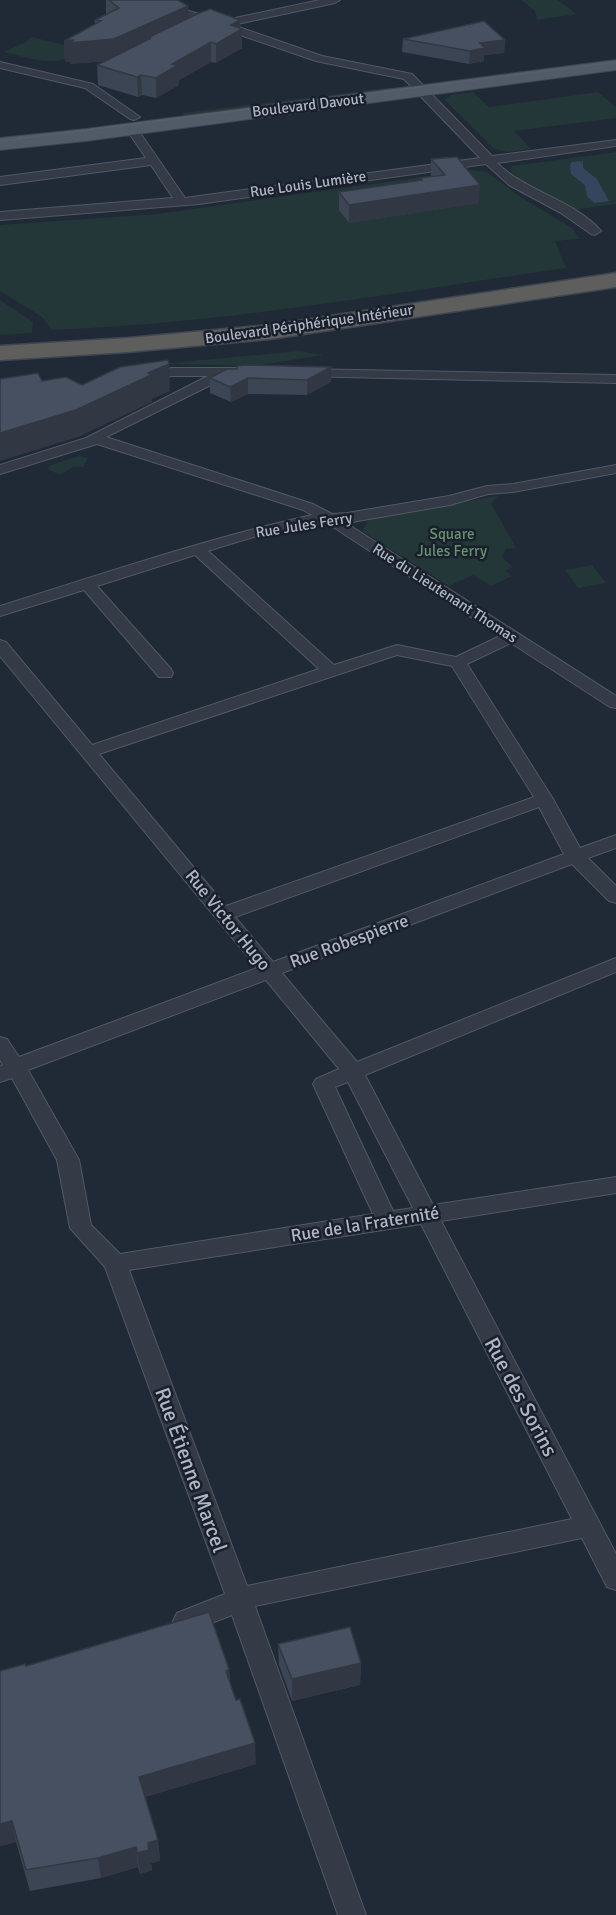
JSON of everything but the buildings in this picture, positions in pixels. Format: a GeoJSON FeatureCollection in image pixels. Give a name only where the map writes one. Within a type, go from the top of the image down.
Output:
{"type":"FeatureCollection","features":[{"type":"Feature","properties":{"kind":"highway","name":"Boulevard Périphérique Intérieur"},"geometry":{"type":"LineString","coordinates":[[0,352],[128,345],[270,332],[616,280]]}},
{"type":"Feature","properties":{"kind":"highway"},"geometry":{"type":"LineString","coordinates":[[0,367],[260,345],[616,293]]}},
{"type":"Feature","properties":{"kind":"main road","name":"Boulevard Davout"},"geometry":{"type":"LineString","coordinates":[[0,144],[133,123],[419,86],[616,57]]}},
{"type":"Feature","properties":{"kind":"main road","name":"Boulevard Davout"},"geometry":{"type":"LineString","coordinates":[[419,86],[616,65]]}},
{"type":"Feature","properties":{"kind":"main road","name":"Boulevard Davout"},"geometry":{"type":"LineString","coordinates":[[0,136],[133,123]]}},
{"type":"Feature","properties":{"kind":"street"},"geometry":{"type":"LineString","coordinates":[[143,0],[218,23],[320,59],[408,76],[513,182],[565,210],[595,231]]}},
{"type":"Feature","properties":{"kind":"street"},"geometry":{"type":"LineString","coordinates":[[195,28],[335,0]]}},
{"type":"Feature","properties":{"kind":"street"},"geometry":{"type":"LineString","coordinates":[[0,65],[88,86],[133,123],[154,161],[181,201]]}},
{"type":"Feature","properties":{"kind":"street"},"geometry":{"type":"LineString","coordinates":[[88,86],[99,74]]}},
{"type":"Feature","properties":{"kind":"street","name":"Rue Louis Lumière"},"geometry":{"type":"LineString","coordinates":[[0,216],[181,201],[616,143]]}},
{"type":"Feature","properties":{"kind":"street"},"geometry":{"type":"LineString","coordinates":[[0,181],[154,161]]}},
{"type":"Feature","properties":{"kind":"street"},"geometry":{"type":"LineString","coordinates":[[131,378],[172,372],[256,372]]}},
{"type":"Feature","properties":{"kind":"street"},"geometry":{"type":"LineString","coordinates":[[0,470],[97,439],[103,433],[227,372]]}},
{"type":"Feature","properties":{"kind":"street"},"geometry":{"type":"LineString","coordinates":[[291,373],[616,379]]}},
{"type":"Feature","properties":{"kind":"street","name":"Rue du Lieutenant Thomas"},"geometry":{"type":"LineString","coordinates":[[97,439],[274,494],[308,507],[616,703]]}},
{"type":"Feature","properties":{"kind":"street","name":"Rue Jules Ferry"},"geometry":{"type":"LineString","coordinates":[[0,611],[252,533],[312,520],[358,516],[450,500],[487,490],[513,488],[616,469]]}},
{"type":"Feature","properties":{"kind":"street"},"geometry":{"type":"LineString","coordinates":[[197,549],[331,671]]}},
{"type":"Feature","properties":{"kind":"street"},"geometry":{"type":"LineString","coordinates":[[86,583],[165,673]]}},
{"type":"Feature","properties":{"kind":"street"},"geometry":{"type":"LineString","coordinates":[[90,751],[397,650],[458,662],[512,636]]}},
{"type":"Feature","properties":{"kind":"street","name":"Rue Victor Hugo"},"geometry":{"type":"LineString","coordinates":[[0,645],[90,751],[353,1072],[426,1215]]}},
{"type":"Feature","properties":{"kind":"street"},"geometry":{"type":"LineString","coordinates":[[458,662],[544,799],[575,856],[616,897]]}},
{"type":"Feature","properties":{"kind":"street"},"geometry":{"type":"LineString","coordinates":[[224,914],[544,799]]}},
{"type":"Feature","properties":{"kind":"street","name":"Rue Robespierre"},"geometry":{"type":"LineString","coordinates":[[5,1059],[270,970],[616,841]]}},
{"type":"Feature","properties":{"kind":"street"},"geometry":{"type":"LineString","coordinates":[[387,1221],[323,1084],[616,965]]}},
{"type":"Feature","properties":{"kind":"street","name":"Rue Étienne Marcel"},"geometry":{"type":"LineString","coordinates":[[5,1059],[68,1160],[81,1228],[115,1263],[240,1601],[352,1915]]}},
{"type":"Feature","properties":{"kind":"street","name":"Rue de la Fraternité"},"geometry":{"type":"LineString","coordinates":[[115,1263],[616,1185]]}},
{"type":"Feature","properties":{"kind":"street","name":"Rue des Sorins"},"geometry":{"type":"LineString","coordinates":[[426,1215],[616,1579]]}},
{"type":"Feature","properties":{"kind":"street"},"geometry":{"type":"LineString","coordinates":[[165,1630],[253,1595],[589,1526]]}},
{"type":"Feature","properties":{"kind":"green space"},"geometry":{"type":"Polygon","coordinates":[[[521,0],[558,0],[576,14],[537,20],[535,11],[521,0]]]}},
{"type":"Feature","properties":{"kind":"green space"},"geometry":{"type":"Polygon","coordinates":[[[31,37],[86,50],[54,61],[36,60],[3,52],[26,42],[31,37]]]}},
{"type":"Feature","properties":{"kind":"green space"},"geometry":{"type":"Polygon","coordinates":[[[395,88],[398,91],[189,120],[182,113],[395,88]]]}},
{"type":"Feature","properties":{"kind":"green space"},"geometry":{"type":"Polygon","coordinates":[[[473,92],[489,107],[598,92],[616,107],[616,118],[514,131],[531,149],[507,152],[494,149],[445,100],[451,95],[473,92]]]}},
{"type":"Feature","properties":{"kind":"green space"},"geometry":{"type":"Polygon","coordinates":[[[616,152],[616,204],[573,210],[527,187],[510,170],[512,166],[616,152]]]}},
{"type":"Feature","properties":{"kind":"green space"},"geometry":{"type":"Polygon","coordinates":[[[471,170],[487,172],[522,198],[572,228],[580,239],[555,241],[566,268],[246,314],[52,330],[42,317],[0,291],[0,225],[157,214],[471,170]]]}},
{"type":"Feature","properties":{"kind":"green space"},"geometry":{"type":"Polygon","coordinates":[[[0,300],[33,322],[32,333],[0,335],[0,300]]]}},
{"type":"Feature","properties":{"kind":"green space"},"geometry":{"type":"Polygon","coordinates":[[[299,351],[324,355],[254,366],[160,364],[299,351]]]}},
{"type":"Feature","properties":{"kind":"green space"},"geometry":{"type":"Polygon","coordinates":[[[79,456],[88,458],[83,467],[73,467],[60,475],[47,469],[51,465],[79,456]]]}},
{"type":"Feature","properties":{"kind":"green space","name":"Square Jules Ferry"},"geometry":{"type":"Polygon","coordinates":[[[498,496],[491,503],[516,548],[506,549],[502,557],[513,567],[505,571],[512,576],[491,586],[473,575],[449,586],[362,531],[370,518],[498,496]]]}},
{"type":"Feature","properties":{"kind":"green space"},"geometry":{"type":"Polygon","coordinates":[[[592,565],[606,583],[578,588],[565,570],[592,565]]]}},
{"type":"Feature","properties":{"kind":"water"},"geometry":{"type":"Polygon","coordinates":[[[583,161],[583,168],[597,179],[609,201],[594,203],[587,196],[585,185],[571,174],[572,162],[583,161]]]}},
{"type":"Feature","properties":{"kind":"tram line"},"geometry":{"type":"LineString","coordinates":[[0,141],[616,62]]}}]}
